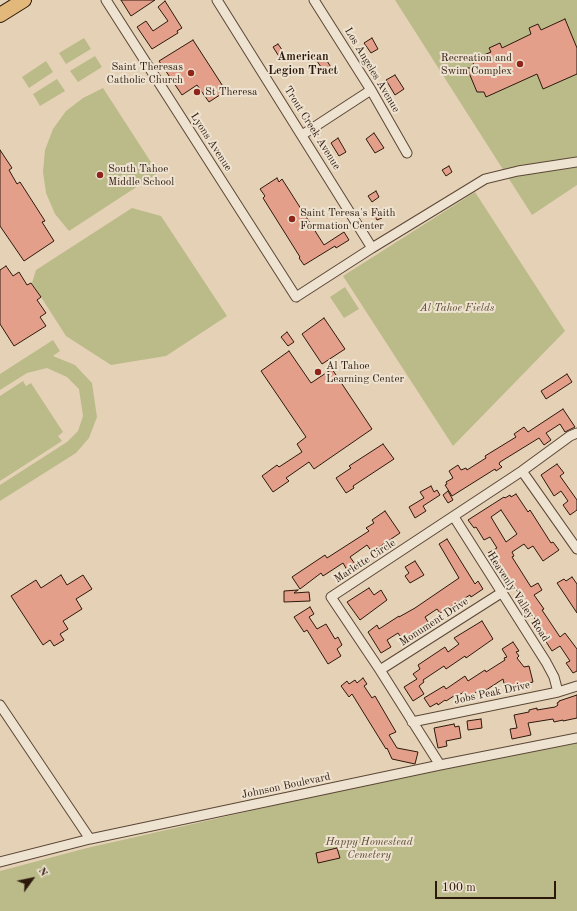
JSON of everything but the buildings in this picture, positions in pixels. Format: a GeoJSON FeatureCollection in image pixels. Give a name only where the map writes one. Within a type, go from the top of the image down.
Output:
{"type":"FeatureCollection","features":[{"type":"Feature","properties":{"kind":"highway"},"geometry":{"type":"LineString","coordinates":[[0,15],[24,0]]}},
{"type":"Feature","properties":{"kind":"street","name":"Lyons Avenue"},"geometry":{"type":"LineString","coordinates":[[106,0],[296,297],[372,248]]}},
{"type":"Feature","properties":{"kind":"street","name":"Trout Creek Avenue"},"geometry":{"type":"LineString","coordinates":[[217,0],[372,248]]}},
{"type":"Feature","properties":{"kind":"street","name":"Los Angeles Avenue"},"geometry":{"type":"LineString","coordinates":[[314,0],[371,90],[407,153]]}},
{"type":"Feature","properties":{"kind":"street"},"geometry":{"type":"LineString","coordinates":[[302,135],[371,90]]}},
{"type":"Feature","properties":{"kind":"street"},"geometry":{"type":"LineString","coordinates":[[372,248],[485,179],[505,173],[577,162]]}},
{"type":"Feature","properties":{"kind":"street","name":"Marlette Circle"},"geometry":{"type":"LineString","coordinates":[[440,765],[380,670],[331,597],[454,517],[522,471],[570,436],[577,433]]}},
{"type":"Feature","properties":{"kind":"street"},"geometry":{"type":"LineString","coordinates":[[522,471],[577,549]]}},
{"type":"Feature","properties":{"kind":"street","name":"Heavenly Valley Road"},"geometry":{"type":"LineString","coordinates":[[454,517],[546,662],[554,677],[558,692]]}},
{"type":"Feature","properties":{"kind":"street","name":"Monument Drive"},"geometry":{"type":"LineString","coordinates":[[380,670],[501,593]]}},
{"type":"Feature","properties":{"kind":"street","name":"Jobs Peak Drive"},"geometry":{"type":"LineString","coordinates":[[412,722],[558,692],[577,686]]}},
{"type":"Feature","properties":{"kind":"street"},"geometry":{"type":"LineString","coordinates":[[0,705],[90,839]]}},
{"type":"Feature","properties":{"kind":"street","name":"Johnson Boulevard"},"geometry":{"type":"LineString","coordinates":[[0,862],[90,839],[440,765],[577,738]]}},
{"type":"Feature","properties":{"kind":"green space"},"geometry":{"type":"Polygon","coordinates":[[[395,0],[577,0],[577,185],[532,215],[395,0]]]}},
{"type":"Feature","properties":{"kind":"green space"},"geometry":{"type":"Polygon","coordinates":[[[84,38],[91,49],[66,64],[59,53],[84,38]]]}},
{"type":"Feature","properties":{"kind":"green space"},"geometry":{"type":"Polygon","coordinates":[[[95,56],[102,67],[78,82],[70,71],[95,56]]]}},
{"type":"Feature","properties":{"kind":"green space"},"geometry":{"type":"Polygon","coordinates":[[[46,61],[53,72],[29,88],[22,77],[46,61]]]}},
{"type":"Feature","properties":{"kind":"green space"},"geometry":{"type":"Polygon","coordinates":[[[57,79],[65,91],[40,106],[33,94],[57,79]]]}},
{"type":"Feature","properties":{"kind":"green space"},"geometry":{"type":"Polygon","coordinates":[[[103,88],[158,173],[69,231],[55,214],[46,193],[43,172],[45,150],[53,129],[66,111],[83,98],[103,88]]]}},
{"type":"Feature","properties":{"kind":"green space","name":"Al Tahoe Fields"},"geometry":{"type":"Polygon","coordinates":[[[475,192],[565,331],[453,446],[343,276],[475,192]]]}},
{"type":"Feature","properties":{"kind":"green space"},"geometry":{"type":"Polygon","coordinates":[[[132,208],[161,216],[227,316],[166,356],[111,365],[66,336],[32,283],[36,270],[132,208]]]}},
{"type":"Feature","properties":{"kind":"green space"},"geometry":{"type":"Polygon","coordinates":[[[345,287],[359,309],[344,318],[330,297],[345,287]]]}},
{"type":"Feature","properties":{"kind":"green space"},"geometry":{"type":"Polygon","coordinates":[[[53,340],[60,351],[53,356],[75,365],[92,383],[97,417],[89,438],[76,453],[0,501],[0,485],[67,442],[78,431],[83,416],[79,389],[67,377],[47,368],[27,373],[0,390],[0,374],[53,340]]]}},
{"type":"Feature","properties":{"kind":"green space"},"geometry":{"type":"Polygon","coordinates":[[[23,381],[26,386],[31,383],[63,432],[58,436],[62,441],[0,481],[0,396],[23,381]]]}},
{"type":"Feature","properties":{"kind":"green space","name":"Happy Homestead Cemetery"},"geometry":{"type":"Polygon","coordinates":[[[577,743],[577,911],[0,911],[0,871],[87,848],[404,776],[577,743]]]}},
{"type":"Feature","properties":{"kind":"place","name":"Recreation and Swim Complex"},"geometry":{"type":"Point","coordinates":[520,64]}},
{"type":"Feature","properties":{"kind":"place","name":"Saint Theresas Catholic Church"},"geometry":{"type":"Point","coordinates":[191,73]}},
{"type":"Feature","properties":{"kind":"place","name":"St Theresa"},"geometry":{"type":"Point","coordinates":[197,92]}},
{"type":"Feature","properties":{"kind":"place","name":"South Tahoe Middle School"},"geometry":{"type":"Point","coordinates":[100,175]}},
{"type":"Feature","properties":{"kind":"place","name":"Saint Teresa's Faith Formation Center"},"geometry":{"type":"Point","coordinates":[292,219]}},
{"type":"Feature","properties":{"kind":"place","name":"Al Tahoe Learning Center"},"geometry":{"type":"Point","coordinates":[318,372]}},
{"type":"Feature","properties":{"kind":"district","name":"American Legion Tract"},"geometry":{"type":"Point","coordinates":[303,64]}}]}
